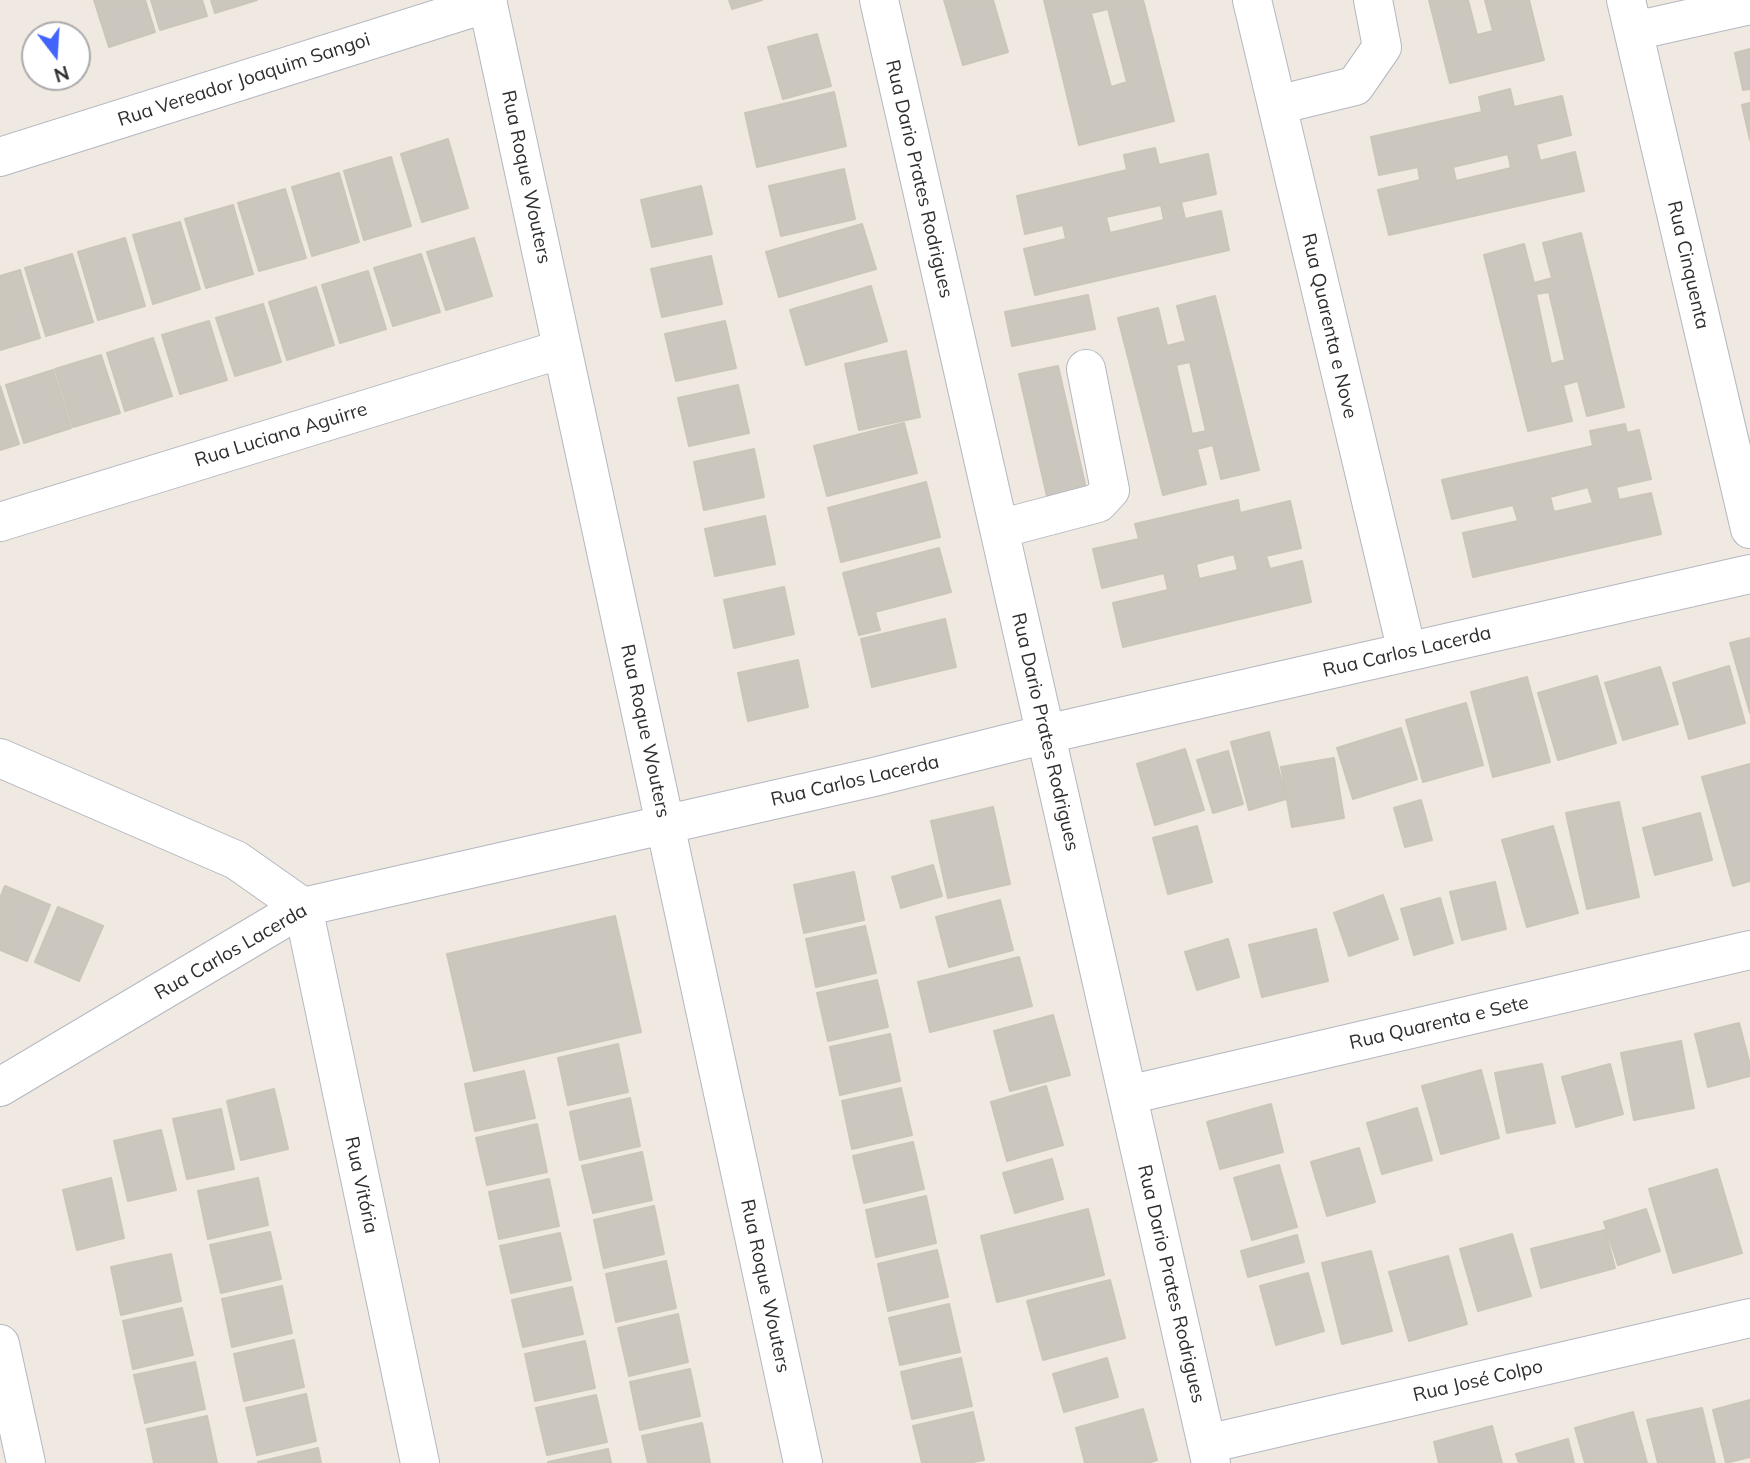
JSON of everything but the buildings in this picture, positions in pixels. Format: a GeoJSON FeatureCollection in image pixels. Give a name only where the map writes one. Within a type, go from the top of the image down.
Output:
{"type":"FeatureCollection","features":[{"type":"Feature","properties":{"kind":"street","name":"Rua Dario Prates Rodrigues"},"geometry":{"type":"LineString","coordinates":[[879,0],[1209,1453]]}},
{"type":"Feature","properties":{"kind":"street","name":"Rua Quarenta e Nove"},"geometry":{"type":"LineString","coordinates":[[1252,0],[1407,652]]}},
{"type":"Feature","properties":{"kind":"street"},"geometry":{"type":"LineString","coordinates":[[1277,105],[1355,86],[1382,47],[1373,0]]}},
{"type":"Feature","properties":{"kind":"street"},"geometry":{"type":"LineString","coordinates":[[1630,16],[1746,6],[1744,0]]}},
{"type":"Feature","properties":{"kind":"street","name":"Rua Vereador Joaquim Sangoi"},"geometry":{"type":"LineString","coordinates":[[0,157],[488,1]]}},
{"type":"Feature","properties":{"kind":"street","name":"Rua Roque Wouters"},"geometry":{"type":"LineString","coordinates":[[488,1],[803,1463]]}},
{"type":"Feature","properties":{"kind":"street","name":"Rua Cinquenta"},"geometry":{"type":"LineString","coordinates":[[1630,16],[1750,529]]}},
{"type":"Feature","properties":{"kind":"street","name":"Rua Luciana Aguirre"},"geometry":{"type":"LineString","coordinates":[[0,522],[562,349]]}},
{"type":"Feature","properties":{"kind":"street"},"geometry":{"type":"LineString","coordinates":[[999,529],[1098,503],[1110,490],[1086,369]]}},
{"type":"Feature","properties":{"kind":"street","name":"Rua Carlos Lacerda"},"geometry":{"type":"LineString","coordinates":[[0,1087],[303,907],[1750,574]]}},
{"type":"Feature","properties":{"kind":"street"},"geometry":{"type":"LineString","coordinates":[[0,758],[236,860],[303,907]]}},
{"type":"Feature","properties":{"kind":"street","name":"Rua Vitória"},"geometry":{"type":"LineString","coordinates":[[303,907],[419,1463]]}},
{"type":"Feature","properties":{"kind":"street","name":"Rua Quarenta e Sete"},"geometry":{"type":"LineString","coordinates":[[1128,1095],[1750,950]]}},
{"type":"Feature","properties":{"kind":"street","name":"Rua José Colpo"},"geometry":{"type":"LineString","coordinates":[[1209,1453],[1750,1318]]}},
{"type":"Feature","properties":{"kind":"street"},"geometry":{"type":"LineString","coordinates":[[0,1344],[26,1463]]}}]}
